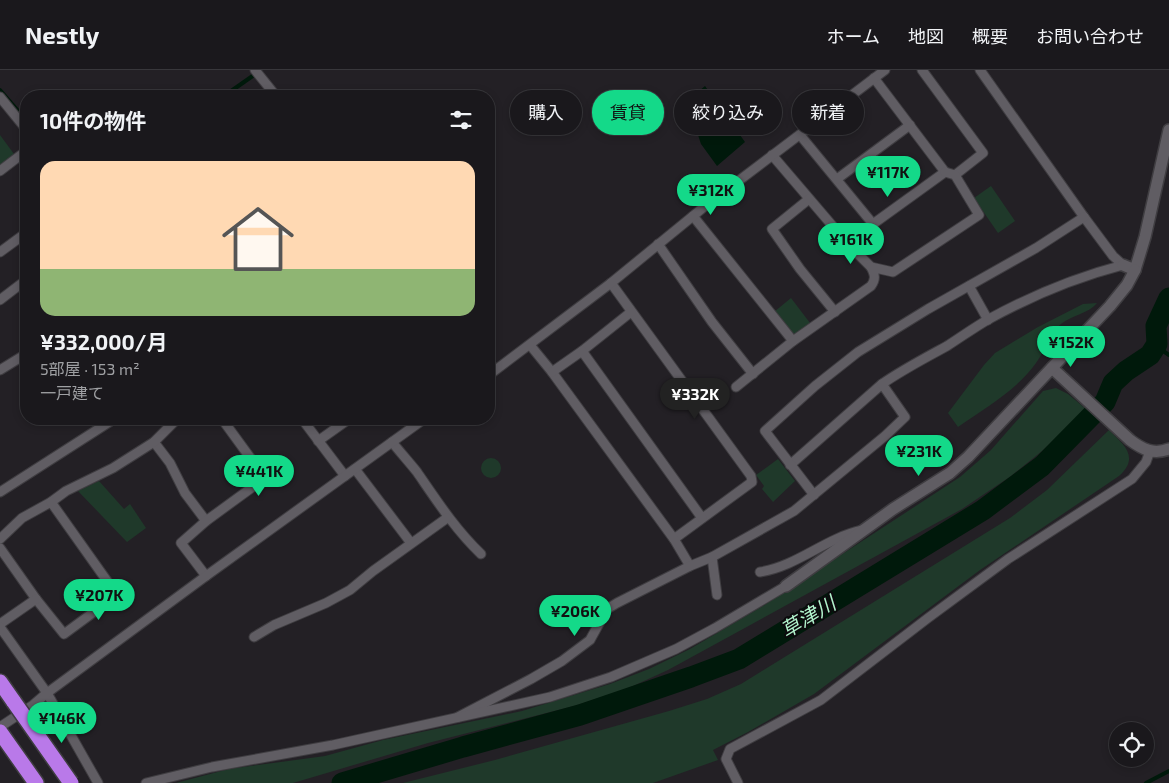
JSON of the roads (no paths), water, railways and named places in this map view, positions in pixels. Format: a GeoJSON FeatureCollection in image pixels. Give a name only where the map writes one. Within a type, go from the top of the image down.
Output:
{"type":"FeatureCollection","features":[{"type":"Feature","properties":{"kind":"highway"},"geometry":{"type":"LineString","coordinates":[[0,682],[71,783]]}},
{"type":"Feature","properties":{"kind":"highway"},"geometry":{"type":"LineString","coordinates":[[0,732],[36,783]]}},
{"type":"Feature","properties":{"kind":"street"},"geometry":{"type":"LineString","coordinates":[[255,70],[271,90]]}},
{"type":"Feature","properties":{"kind":"street"},"geometry":{"type":"LineString","coordinates":[[858,90],[885,70]]}},
{"type":"Feature","properties":{"kind":"street"},"geometry":{"type":"LineString","coordinates":[[922,70],[983,153],[955,175]]}},
{"type":"Feature","properties":{"kind":"street"},"geometry":{"type":"LineString","coordinates":[[980,70],[1113,256],[1135,270]]}},
{"type":"Feature","properties":{"kind":"street"},"geometry":{"type":"LineString","coordinates":[[871,267],[893,272],[979,215],[955,175],[945,172],[874,78]]}},
{"type":"Feature","properties":{"kind":"street"},"geometry":{"type":"LineString","coordinates":[[0,97],[20,122]]}},
{"type":"Feature","properties":{"kind":"street"},"geometry":{"type":"LineString","coordinates":[[837,179],[910,125]]}},
{"type":"Feature","properties":{"kind":"street"},"geometry":{"type":"LineString","coordinates":[[146,783],[212,766],[333,745],[550,697],[637,667],[715,628],[786,586],[864,529],[950,473],[985,440],[1110,306],[1127,285],[1135,270],[1145,237],[1169,130]]}},
{"type":"Feature","properties":{"kind":"street"},"geometry":{"type":"LineString","coordinates":[[495,371],[611,283],[693,216],[800,135],[873,224]]}},
{"type":"Feature","properties":{"kind":"street"},"geometry":{"type":"LineString","coordinates":[[736,387],[793,341],[871,286],[875,279],[875,274],[871,267],[848,244],[772,155]]}},
{"type":"Feature","properties":{"kind":"street"},"geometry":{"type":"LineString","coordinates":[[0,172],[20,156]]}},
{"type":"Feature","properties":{"kind":"street"},"geometry":{"type":"LineString","coordinates":[[848,244],[945,172]]}},
{"type":"Feature","properties":{"kind":"street"},"geometry":{"type":"LineString","coordinates":[[809,199],[772,229],[800,269],[836,312]]}},
{"type":"Feature","properties":{"kind":"street"},"geometry":{"type":"LineString","coordinates":[[693,216],[793,341]]}},
{"type":"Feature","properties":{"kind":"street"},"geometry":{"type":"LineString","coordinates":[[814,495],[765,432],[815,386],[858,352],[921,313],[1036,248],[1084,217]]}},
{"type":"Feature","properties":{"kind":"street"},"geometry":{"type":"LineString","coordinates":[[0,252],[20,237]]}},
{"type":"Feature","properties":{"kind":"street"},"geometry":{"type":"LineString","coordinates":[[658,244],[712,322],[752,374]]}},
{"type":"Feature","properties":{"kind":"street"},"geometry":{"type":"LineString","coordinates":[[790,465],[882,384],[988,320],[1058,287],[1123,264]]}},
{"type":"Feature","properties":{"kind":"street"},"geometry":{"type":"LineString","coordinates":[[611,283],[751,476],[752,482],[674,539]]}},
{"type":"Feature","properties":{"kind":"street"},"geometry":{"type":"LineString","coordinates":[[2,295],[20,284]]}},
{"type":"Feature","properties":{"kind":"street"},"geometry":{"type":"LineString","coordinates":[[970,286],[988,320]]}},
{"type":"Feature","properties":{"kind":"street"},"geometry":{"type":"LineString","coordinates":[[552,372],[631,312]]}},
{"type":"Feature","properties":{"kind":"street"},"geometry":{"type":"LineString","coordinates":[[530,345],[552,372],[674,539],[690,566]]}},
{"type":"Feature","properties":{"kind":"street"},"geometry":{"type":"LineString","coordinates":[[582,351],[702,518]]}},
{"type":"Feature","properties":{"kind":"street"},"geometry":{"type":"LineString","coordinates":[[0,370],[20,358]]}},
{"type":"Feature","properties":{"kind":"street"},"geometry":{"type":"LineString","coordinates":[[1052,368],[1142,449],[1150,451],[1169,449]]}},
{"type":"Feature","properties":{"kind":"street"},"geometry":{"type":"LineString","coordinates":[[458,717],[562,661],[590,640],[607,609],[690,566],[712,557],[757,530],[786,516],[814,495],[905,417],[882,384]]}},
{"type":"Feature","properties":{"kind":"street"},"geometry":{"type":"LineString","coordinates":[[0,492],[103,425]]}},
{"type":"Feature","properties":{"kind":"street"},"geometry":{"type":"LineString","coordinates":[[0,539],[22,518],[51,502],[66,491],[113,468],[154,442],[171,425]]}},
{"type":"Feature","properties":{"kind":"street"},"geometry":{"type":"LineString","coordinates":[[206,576],[181,543],[206,521],[265,478],[226,425]]}},
{"type":"Feature","properties":{"kind":"street"},"geometry":{"type":"LineString","coordinates":[[306,425],[345,476]]}},
{"type":"Feature","properties":{"kind":"street"},"geometry":{"type":"LineString","coordinates":[[318,441],[341,425]]}},
{"type":"Feature","properties":{"kind":"street"},"geometry":{"type":"LineString","coordinates":[[0,727],[34,705],[47,693],[206,576],[416,425]]}},
{"type":"Feature","properties":{"kind":"street"},"geometry":{"type":"LineString","coordinates":[[154,442],[170,462],[185,494],[206,521]]}},
{"type":"Feature","properties":{"kind":"street"},"geometry":{"type":"LineString","coordinates":[[392,442],[416,471],[447,518],[481,554]]}},
{"type":"Feature","properties":{"kind":"street"},"geometry":{"type":"LineString","coordinates":[[738,783],[726,759],[730,749],[821,700],[928,618],[1008,560],[1132,479],[1146,462],[1150,451]]}},
{"type":"Feature","properties":{"kind":"street"},"geometry":{"type":"LineString","coordinates":[[355,469],[411,543]]}},
{"type":"Feature","properties":{"kind":"street"},"geometry":{"type":"LineString","coordinates":[[0,548],[36,599],[64,634],[117,595],[51,502]]}},
{"type":"Feature","properties":{"kind":"street"},"geometry":{"type":"LineString","coordinates":[[254,637],[274,625],[326,603],[350,590],[447,518]]}},
{"type":"Feature","properties":{"kind":"street"},"geometry":{"type":"LineString","coordinates":[[760,572],[776,570],[839,536],[864,529]]}},
{"type":"Feature","properties":{"kind":"street"},"geometry":{"type":"LineString","coordinates":[[712,557],[717,595]]}},
{"type":"Feature","properties":{"kind":"street"},"geometry":{"type":"LineString","coordinates":[[36,599],[0,625],[47,693],[98,783]]}},
{"type":"Feature","properties":{"kind":"waterway"},"geometry":{"type":"LineString","coordinates":[[233,90],[254,75]]}},
{"type":"Feature","properties":{"kind":"waterway"},"geometry":{"type":"LineString","coordinates":[[0,90],[20,113]]}},
{"type":"Feature","properties":{"kind":"waterway","name":"草津川"},"geometry":{"type":"LineString","coordinates":[[342,783],[580,715],[739,659],[983,510],[1042,466],[1105,402],[1113,383],[1126,371],[1150,355],[1157,344],[1156,326],[1169,298]]}},
{"type":"Feature","properties":{"kind":"waterway"},"geometry":{"type":"LineString","coordinates":[[1157,344],[1159,348],[1169,355]]}},
{"type":"Feature","properties":{"kind":"waterway"},"geometry":{"type":"LineString","coordinates":[[1146,783],[1169,771]]}}]}
